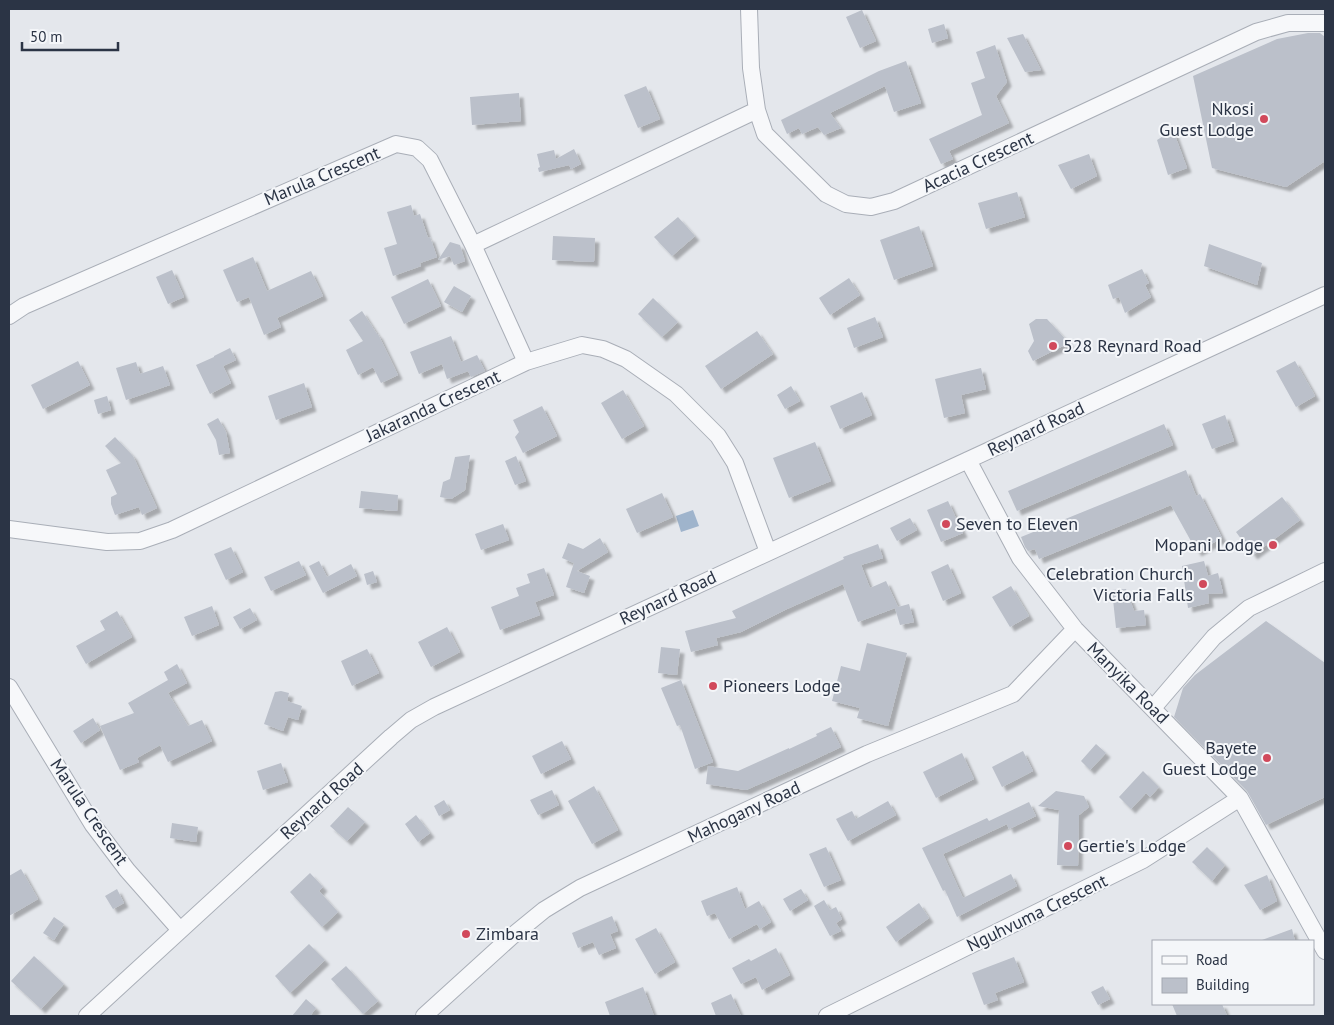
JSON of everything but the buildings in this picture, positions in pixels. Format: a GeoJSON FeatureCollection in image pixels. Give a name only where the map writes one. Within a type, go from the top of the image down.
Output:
{"type":"FeatureCollection","features":[{"type":"Feature","properties":{"kind":"street","name":"Acacia Crescent"},"geometry":{"type":"LineString","coordinates":[[749,9],[751,68],[756,110],[765,134],[826,194],[846,204],[871,207],[894,201],[1256,32],[1288,23],[1325,23]]}},
{"type":"Feature","properties":{"kind":"street"},"geometry":{"type":"LineString","coordinates":[[473,245],[756,110]]}},
{"type":"Feature","properties":{"kind":"street","name":"Marula Crescent"},"geometry":{"type":"LineString","coordinates":[[9,316],[24,306],[396,144],[417,148],[430,160],[473,245],[526,362]]}},
{"type":"Feature","properties":{"kind":"street","name":"Reynard Road"},"geometry":{"type":"LineString","coordinates":[[87,1016],[411,720],[443,702],[1325,295]]}},
{"type":"Feature","properties":{"kind":"street","name":"Jakaranda Crescent"},"geometry":{"type":"LineString","coordinates":[[9,529],[107,542],[140,541],[172,530],[526,362],[582,345],[603,349],[626,359],[676,394],[718,436],[735,464],[768,552]]}},
{"type":"Feature","properties":{"kind":"street","name":"Manyika Road"},"geometry":{"type":"LineString","coordinates":[[968,460],[1020,558],[1075,629],[1240,798],[1325,951]]}},
{"type":"Feature","properties":{"kind":"street"},"geometry":{"type":"LineString","coordinates":[[1153,708],[1214,638],[1249,608],[1325,571]]}},
{"type":"Feature","properties":{"kind":"street","name":"Mahogany Road"},"geometry":{"type":"LineString","coordinates":[[424,1016],[511,937],[544,910],[580,888],[867,754],[1013,694],[1075,629]]}},
{"type":"Feature","properties":{"kind":"street","name":"Marula Crescent"},"geometry":{"type":"LineString","coordinates":[[9,687],[93,825],[127,870],[180,930]]}},
{"type":"Feature","properties":{"kind":"street","name":"Nguhvuma Crescent"},"geometry":{"type":"LineString","coordinates":[[827,1016],[1143,860],[1240,798]]}},
{"type":"Feature","properties":{"kind":"water"},"geometry":{"type":"Polygon","coordinates":[[[693,510],[699,526],[681,532],[676,516],[693,510]]]}},
{"type":"Feature","properties":{"kind":"place","name":"Nkosi Guest Lodge"},"geometry":{"type":"Point","coordinates":[1264,119]}},
{"type":"Feature","properties":{"kind":"place","name":"528 Reynard Road"},"geometry":{"type":"Point","coordinates":[1053,346]}},
{"type":"Feature","properties":{"kind":"place","name":"Seven to Eleven"},"geometry":{"type":"Point","coordinates":[946,524]}},
{"type":"Feature","properties":{"kind":"place","name":"Mopani Lodge"},"geometry":{"type":"Point","coordinates":[1273,545]}},
{"type":"Feature","properties":{"kind":"place","name":"Celebration Church Victoria Falls"},"geometry":{"type":"Point","coordinates":[1203,584]}},
{"type":"Feature","properties":{"kind":"place","name":"Pioneers Lodge"},"geometry":{"type":"Point","coordinates":[713,686]}},
{"type":"Feature","properties":{"kind":"place","name":"Bayete Guest Lodge"},"geometry":{"type":"Point","coordinates":[1267,758]}},
{"type":"Feature","properties":{"kind":"place","name":"Gertie's Lodge"},"geometry":{"type":"Point","coordinates":[1068,846]}},
{"type":"Feature","properties":{"kind":"place","name":"Zimbara"},"geometry":{"type":"Point","coordinates":[466,934]}}]}
